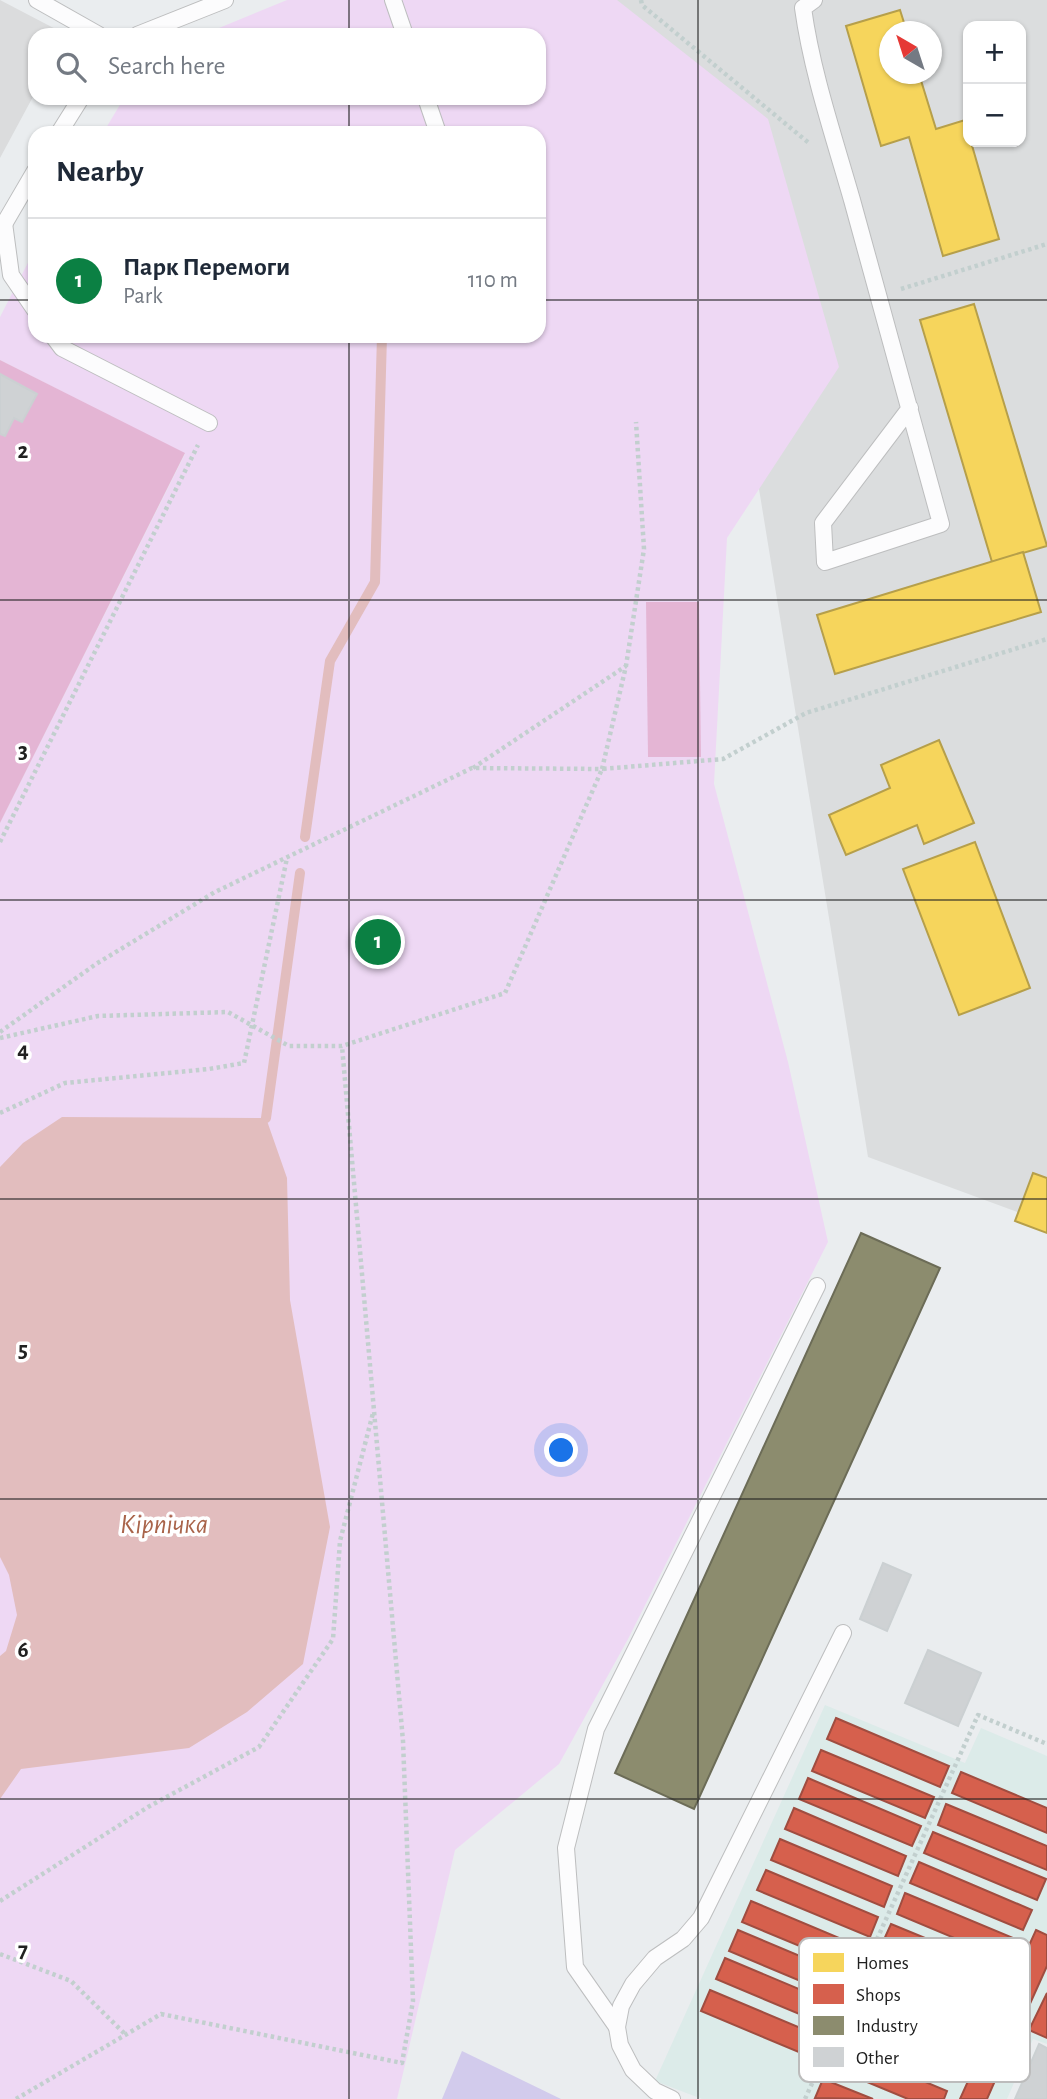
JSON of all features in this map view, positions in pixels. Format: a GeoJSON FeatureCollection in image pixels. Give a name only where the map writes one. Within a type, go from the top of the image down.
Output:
{"type":"FeatureCollection","features":[{"type":"Feature","properties":{"kind":"lane"},"geometry":{"type":"LineString","coordinates":[[37,0],[87,28]]}},
{"type":"Feature","properties":{"kind":"lane"},"geometry":{"type":"LineString","coordinates":[[155,28],[225,0]]}},
{"type":"Feature","properties":{"kind":"lane"},"geometry":{"type":"LineString","coordinates":[[393,0],[403,28]]}},
{"type":"Feature","properties":{"kind":"lane"},"geometry":{"type":"LineString","coordinates":[[814,0],[803,8],[807,36],[941,524],[825,562],[823,523],[909,408]]}},
{"type":"Feature","properties":{"kind":"lane"},"geometry":{"type":"LineString","coordinates":[[63,126],[77,105]]}},
{"type":"Feature","properties":{"kind":"lane"},"geometry":{"type":"LineString","coordinates":[[428,105],[436,126]]}},
{"type":"Feature","properties":{"kind":"lane"},"geometry":{"type":"LineString","coordinates":[[28,183],[2,227],[11,275],[28,300]]}},
{"type":"Feature","properties":{"kind":"lane"},"geometry":{"type":"LineString","coordinates":[[58,343],[62,348],[209,423]]}},
{"type":"Feature","properties":{"kind":"lane"},"geometry":{"type":"LineString","coordinates":[[617,2026],[575,1967],[566,1849],[596,1729],[817,1286]]}},
{"type":"Feature","properties":{"kind":"lane"},"geometry":{"type":"LineString","coordinates":[[672,2099],[655,2091],[633,2070],[620,2045],[617,2026],[621,2006],[633,1984],[655,1958],[683,1939],[701,1918],[843,1633]]}},
{"type":"Feature","properties":{"kind":"path"},"geometry":{"type":"LineString","coordinates":[[639,2],[813,147]]}},
{"type":"Feature","properties":{"kind":"path"},"geometry":{"type":"LineString","coordinates":[[878,296],[1047,244]]}},
{"type":"Feature","properties":{"kind":"path"},"geometry":{"type":"LineString","coordinates":[[0,1038],[98,1016],[228,1012],[289,1046],[342,1046],[505,993],[602,769],[626,666],[644,549],[636,422]]}},
{"type":"Feature","properties":{"kind":"path"},"geometry":{"type":"LineString","coordinates":[[0,842],[209,423]]}},
{"type":"Feature","properties":{"kind":"path"},"geometry":{"type":"LineString","coordinates":[[472,768],[602,769],[723,759],[806,713],[1047,639]]}},
{"type":"Feature","properties":{"kind":"path"},"geometry":{"type":"LineString","coordinates":[[0,1032],[96,964],[215,892],[472,768],[626,666]]}},
{"type":"Feature","properties":{"kind":"path"},"geometry":{"type":"LineString","coordinates":[[0,1113],[65,1083],[244,1063],[255,1028],[287,858]]}},
{"type":"Feature","properties":{"kind":"path"},"geometry":{"type":"LineString","coordinates":[[16,2099],[161,2014],[402,2063],[413,2001],[403,1741],[342,1046]]}},
{"type":"Feature","properties":{"kind":"path"},"geometry":{"type":"LineString","coordinates":[[0,1901],[148,1807],[259,1747],[333,1639],[340,1541],[374,1409]]}},
{"type":"Feature","properties":{"kind":"path"},"geometry":{"type":"LineString","coordinates":[[878,1938],[978,1715],[1047,1744]]}},
{"type":"Feature","properties":{"kind":"path"},"geometry":{"type":"LineString","coordinates":[[0,1954],[71,1982],[126,2035]]}},
{"type":"Feature","properties":{"kind":"path"},"geometry":{"type":"LineString","coordinates":[[805,2099],[813,2082]]}},
{"type":"Feature","properties":{"kind":"shaded area"},"geometry":{"type":"Polygon","coordinates":[[[0,0],[54,28],[28,28],[29,105],[0,158],[0,0]]]}},
{"type":"Feature","properties":{"kind":"shaded area"},"geometry":{"type":"Polygon","coordinates":[[[287,0],[617,0],[768,119],[839,367],[727,538],[714,784],[788,1062],[828,1242],[628,1639],[559,1764],[455,1850],[397,2099],[0,2099],[0,823],[185,454],[0,360],[0,317],[28,263],[28,343],[546,343],[546,126],[107,126],[120,105],[546,105],[546,28],[219,28],[287,0]]]}},
{"type":"Feature","properties":{"kind":"shaded area"},"geometry":{"type":"Polygon","coordinates":[[[588,0],[1047,0],[1047,1223],[868,1157],[699,121],[588,0]]]}},
{"type":"Feature","properties":{"kind":"shaded area"},"geometry":{"type":"Polygon","coordinates":[[[0,360],[185,453],[0,823],[0,360]]]}},
{"type":"Feature","properties":{"kind":"shaded area"},"geometry":{"type":"Polygon","coordinates":[[[646,602],[699,602],[701,757],[648,757],[646,602]]]}},
{"type":"Feature","properties":{"kind":"shaded area"},"geometry":{"type":"Polygon","coordinates":[[[825,1705],[965,1763],[981,1728],[1047,1756],[1047,2044],[1033,2039],[1030,2046],[1030,1938],[799,1938],[799,2082],[1014,2082],[1007,2099],[702,2099],[655,2081],[825,1705]]]}},
{"type":"Feature","properties":{"kind":"shaded area"},"geometry":{"type":"Polygon","coordinates":[[[462,2051],[561,2099],[442,2099],[462,2051]]]}},
{"type":"Feature","properties":{"kind":"water","name":"Кірпічка"},"geometry":{"type":"Polygon","coordinates":[[[62,1117],[266,1118],[287,1178],[290,1300],[330,1527],[303,1664],[247,1712],[189,1748],[21,1769],[0,1799],[0,1656],[6,1651],[17,1615],[9,1575],[0,1557],[0,1167],[23,1143],[62,1117]]]}},
{"type":"Feature","properties":{"kind":"building: Homes"},"geometry":{"type":"Polygon","coordinates":[[[900,10],[904,21],[879,21],[879,84],[922,84],[936,129],[963,121],[963,147],[972,147],[999,239],[943,256],[909,137],[881,146],[846,26],[900,10]]]}},
{"type":"Feature","properties":{"kind":"building: Homes"},"geometry":{"type":"Polygon","coordinates":[[[974,304],[1047,546],[992,562],[920,320],[974,304]]]}},
{"type":"Feature","properties":{"kind":"building: Homes"},"geometry":{"type":"Polygon","coordinates":[[[1023,552],[1041,612],[835,674],[817,615],[1023,552]]]}},
{"type":"Feature","properties":{"kind":"building: Homes"},"geometry":{"type":"Polygon","coordinates":[[[939,740],[974,823],[924,844],[917,825],[846,855],[829,815],[890,788],[881,765],[939,740]]]}},
{"type":"Feature","properties":{"kind":"building: Homes"},"geometry":{"type":"Polygon","coordinates":[[[975,842],[1030,988],[959,1015],[903,869],[975,842]]]}},
{"type":"Feature","properties":{"kind":"building: Homes"},"geometry":{"type":"Polygon","coordinates":[[[1033,1173],[1047,1178],[1047,1233],[1015,1221],[1033,1173]]]}},
{"type":"Feature","properties":{"kind":"building: Shops"},"geometry":{"type":"Polygon","coordinates":[[[836,1718],[949,1766],[940,1787],[827,1739],[836,1718]]]}},
{"type":"Feature","properties":{"kind":"building: Shops"},"geometry":{"type":"Polygon","coordinates":[[[821,1750],[934,1797],[925,1818],[812,1771],[821,1750]]]}},
{"type":"Feature","properties":{"kind":"building: Shops"},"geometry":{"type":"Polygon","coordinates":[[[961,1772],[1047,1808],[1047,1833],[952,1793],[961,1772]]]}},
{"type":"Feature","properties":{"kind":"building: Shops"},"geometry":{"type":"Polygon","coordinates":[[[808,1778],[921,1826],[912,1846],[799,1799],[808,1778]]]}},
{"type":"Feature","properties":{"kind":"building: Shops"},"geometry":{"type":"Polygon","coordinates":[[[946,1804],[1047,1846],[1047,1870],[938,1825],[946,1804]]]}},
{"type":"Feature","properties":{"kind":"building: Shops"},"geometry":{"type":"Polygon","coordinates":[[[794,1808],[906,1856],[898,1876],[785,1829],[794,1808]]]}},
{"type":"Feature","properties":{"kind":"building: Shops"},"geometry":{"type":"Polygon","coordinates":[[[933,1832],[1046,1879],[1037,1900],[924,1853],[933,1832]]]}},
{"type":"Feature","properties":{"kind":"building: Shops"},"geometry":{"type":"Polygon","coordinates":[[[780,1839],[892,1886],[884,1907],[771,1860],[780,1839]]]}},
{"type":"Feature","properties":{"kind":"building: Shops"},"geometry":{"type":"Polygon","coordinates":[[[919,1862],[1032,1910],[1023,1930],[910,1883],[919,1862]]]}},
{"type":"Feature","properties":{"kind":"building: Shops"},"geometry":{"type":"Polygon","coordinates":[[[766,1870],[878,1917],[870,1937],[757,1890],[766,1870]]]}},
{"type":"Feature","properties":{"kind":"building: Shops"},"geometry":{"type":"Polygon","coordinates":[[[905,1893],[1013,1938],[954,1938],[897,1914],[905,1893]]]}},
{"type":"Feature","properties":{"kind":"building: Shops"},"geometry":{"type":"Polygon","coordinates":[[[751,1901],[839,1938],[799,1938],[799,1946],[742,1922],[751,1901]]]}},
{"type":"Feature","properties":{"kind":"building: Shops"},"geometry":{"type":"Polygon","coordinates":[[[891,1924],[925,1938],[885,1938],[891,1924]]]}},
{"type":"Feature","properties":{"kind":"building: Shops"},"geometry":{"type":"Polygon","coordinates":[[[738,1930],[799,1956],[799,1980],[729,1951],[738,1930]]]}},
{"type":"Feature","properties":{"kind":"building: Shops"},"geometry":{"type":"Polygon","coordinates":[[[1036,1930],[1047,1935],[1047,1966],[1030,2004],[1030,1943],[1036,1930]]]}},
{"type":"Feature","properties":{"kind":"building: Shops"},"geometry":{"type":"Polygon","coordinates":[[[725,1958],[799,1989],[799,2014],[716,1979],[725,1958]]]}},
{"type":"Feature","properties":{"kind":"building: Shops"},"geometry":{"type":"Polygon","coordinates":[[[710,1990],[799,2027],[799,2052],[701,2011],[710,1990]]]}},
{"type":"Feature","properties":{"kind":"building: Shops"},"geometry":{"type":"Polygon","coordinates":[[[1047,1993],[1047,2038],[1030,2030],[1047,1993]]]}},
{"type":"Feature","properties":{"kind":"building: Shops"},"geometry":{"type":"Polygon","coordinates":[[[822,2082],[830,2082],[873,2099],[815,2098],[822,2082]]]}},
{"type":"Feature","properties":{"kind":"building: Shops"},"geometry":{"type":"Polygon","coordinates":[[[867,2082],[926,2082],[947,2091],[944,2099],[908,2099],[867,2082]]]}},
{"type":"Feature","properties":{"kind":"building: Shops"},"geometry":{"type":"Polygon","coordinates":[[[968,2082],[994,2082],[987,2099],[960,2099],[968,2082]]]}},
{"type":"Feature","properties":{"kind":"building: Industry"},"geometry":{"type":"Polygon","coordinates":[[[861,1233],[940,1268],[694,1809],[615,1773],[861,1233]]]}},
{"type":"Feature","properties":{"kind":"building: Other"},"geometry":{"type":"Polygon","coordinates":[[[0,374],[37,394],[22,422],[14,418],[5,436],[0,434],[0,374]]]}},
{"type":"Feature","properties":{"kind":"building: Other"},"geometry":{"type":"Polygon","coordinates":[[[883,1563],[911,1575],[887,1631],[860,1619],[883,1563]]]}},
{"type":"Feature","properties":{"kind":"building: Other"},"geometry":{"type":"Polygon","coordinates":[[[928,1650],[981,1673],[958,1726],[905,1703],[928,1650]]]}},
{"type":"Feature","properties":{"kind":"building: Other"},"geometry":{"type":"Polygon","coordinates":[[[1039,2044],[1047,2048],[1047,2099],[1015,2099],[1022,2082],[1030,2082],[1030,2065],[1039,2044]]]}},
{"type":"Feature","properties":{"kind":"waterway"},"geometry":{"type":"LineString","coordinates":[[305,837],[330,661],[375,582],[382,343]]}},
{"type":"Feature","properties":{"kind":"waterway"},"geometry":{"type":"LineString","coordinates":[[266,1118],[300,873]]}},
{"type":"Feature","properties":{"kind":"place","name":"Парк Перемоги"},"geometry":{"type":"Point","coordinates":[378,942]}}]}
